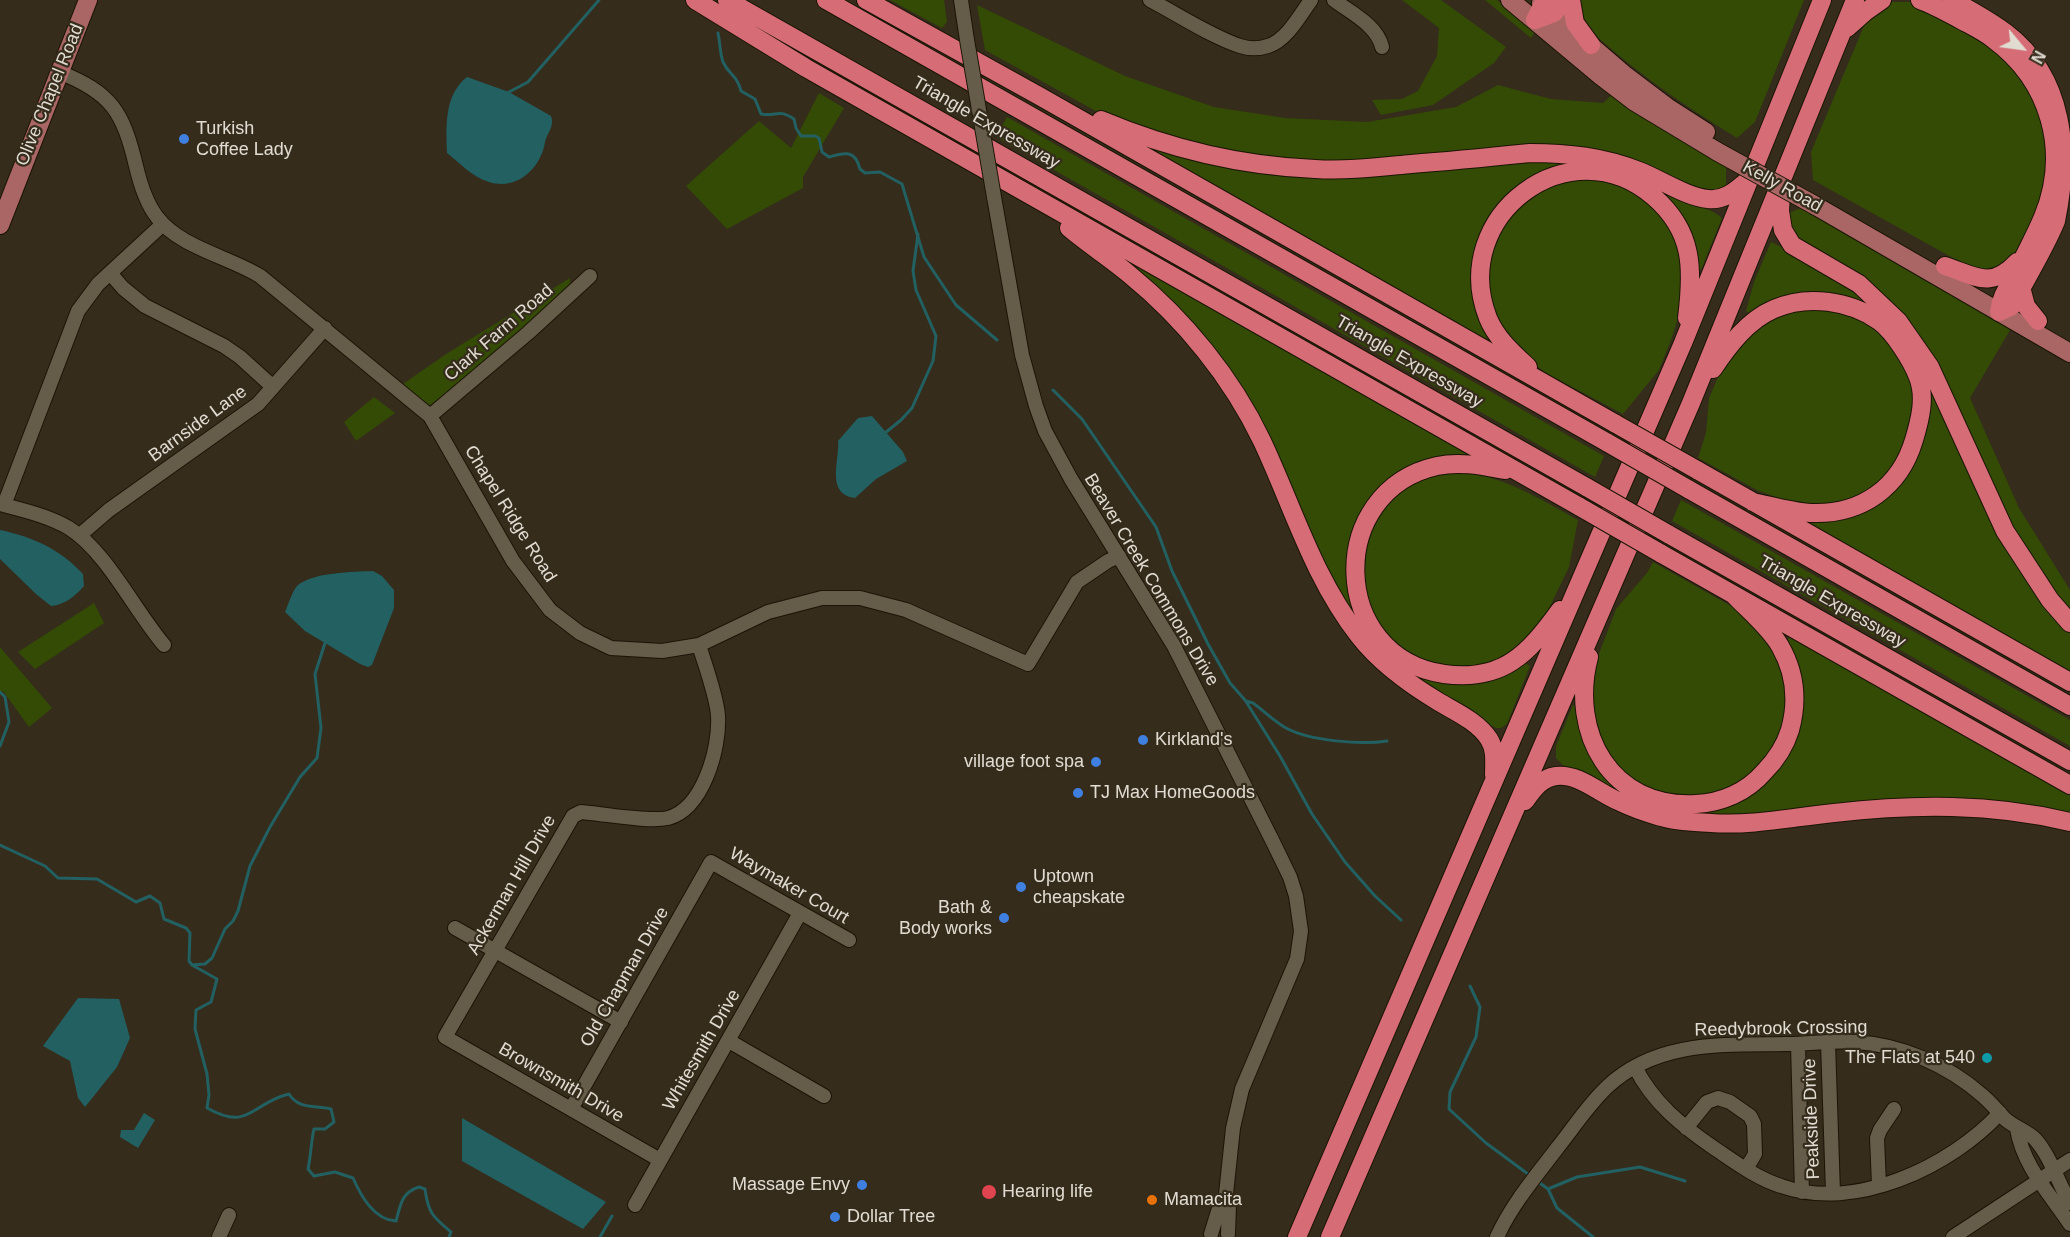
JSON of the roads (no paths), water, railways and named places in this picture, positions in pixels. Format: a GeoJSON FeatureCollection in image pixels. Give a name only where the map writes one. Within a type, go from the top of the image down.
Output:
{"type":"FeatureCollection","features":[{"type":"Feature","properties":{"kind":"highway"},"geometry":{"type":"LineString","coordinates":[[695,0],[806,68],[2070,785]]}},
{"type":"Feature","properties":{"kind":"highway","name":"Triangle Expressway"},"geometry":{"type":"LineString","coordinates":[[728,0],[2070,761]]}},
{"type":"Feature","properties":{"kind":"highway","name":"Triangle Expressway"},"geometry":{"type":"LineString","coordinates":[[826,0],[2070,706]]}},
{"type":"Feature","properties":{"kind":"highway"},"geometry":{"type":"LineString","coordinates":[[866,0],[1041,97],[2070,682]]}},
{"type":"Feature","properties":{"kind":"highway"},"geometry":{"type":"LineString","coordinates":[[1571,0],[1575,23],[1591,45]]}},
{"type":"Feature","properties":{"kind":"highway"},"geometry":{"type":"LineString","coordinates":[[1330,1237],[1691,403],[1855,0]]}},
{"type":"Feature","properties":{"kind":"highway"},"geometry":{"type":"LineString","coordinates":[[1842,34],[1865,12],[1882,0]]}},
{"type":"Feature","properties":{"kind":"highway"},"geometry":{"type":"LineString","coordinates":[[1920,0],[1992,38],[2008,51],[2028,74],[2045,105],[2051,122],[2056,149],[2051,192],[2043,217],[2023,256],[2004,306]]}},
{"type":"Feature","properties":{"kind":"highway"},"geometry":{"type":"LineString","coordinates":[[1952,0],[2008,34],[2028,53],[2054,91],[2067,127],[2069,159],[2066,187],[2056,220],[2021,287],[2004,306]]}},
{"type":"Feature","properties":{"kind":"highway"},"geometry":{"type":"LineString","coordinates":[[1297,1237],[1683,343],[1818,5]]}},
{"type":"Feature","properties":{"kind":"highway"},"geometry":{"type":"LineString","coordinates":[[1041,97],[1160,142],[1215,157],[1271,166],[1317,170],[1359,169],[1530,153],[1580,155],[1602,159],[1639,171],[1707,200],[1722,199],[1750,178]]}},
{"type":"Feature","properties":{"kind":"highway"},"geometry":{"type":"LineString","coordinates":[[1547,385],[1496,332],[1488,318],[1480,286],[1485,246],[1493,226],[1506,207],[1528,188],[1550,177],[1589,171],[1620,176],[1642,187],[1664,205],[1676,221],[1688,248],[1691,269],[1683,343]]}},
{"type":"Feature","properties":{"kind":"highway"},"geometry":{"type":"LineString","coordinates":[[1782,182],[1780,211],[1783,230],[1792,245],[1859,284],[1898,321],[1930,367],[2005,531],[2050,600],[2070,624]]}},
{"type":"Feature","properties":{"kind":"highway"},"geometry":{"type":"LineString","coordinates":[[1025,193],[1132,276],[1180,322],[1204,350],[1229,384],[1262,440],[1317,571],[1338,609],[1361,639],[1402,678],[1468,719],[1483,731],[1491,741],[1495,755],[1494,781]]}},
{"type":"Feature","properties":{"kind":"highway"},"geometry":{"type":"LineString","coordinates":[[1945,266],[1972,277],[1992,279],[2004,274],[2023,256]]}},
{"type":"Feature","properties":{"kind":"highway"},"geometry":{"type":"LineString","coordinates":[[2021,287],[2026,306],[2038,321]]}},
{"type":"Feature","properties":{"kind":"highway"},"geometry":{"type":"LineString","coordinates":[[1691,403],[1739,333],[1774,309],[1797,302],[1821,300],[1850,307],[1880,322],[1903,348],[1919,379],[1922,413],[1910,453],[1895,479],[1869,501],[1844,509],[1814,513],[1753,502]]}},
{"type":"Feature","properties":{"kind":"highway"},"geometry":{"type":"LineString","coordinates":[[1519,472],[1475,465],[1436,466],[1414,474],[1385,495],[1365,523],[1358,543],[1355,563],[1355,583],[1361,606],[1370,625],[1385,645],[1401,658],[1420,668],[1459,676],[1485,673],[1508,665],[1529,650],[1582,580]]}},
{"type":"Feature","properties":{"kind":"highway"},"geometry":{"type":"LineString","coordinates":[[1601,612],[1586,670],[1584,707],[1589,735],[1597,753],[1620,780],[1648,797],[1675,804],[1708,803],[1730,797],[1759,778],[1778,755],[1793,718],[1795,700],[1793,680],[1779,644],[1734,595]]}},
{"type":"Feature","properties":{"kind":"highway"},"geometry":{"type":"LineString","coordinates":[[1512,816],[1545,779],[1567,776],[1582,781],[1618,801],[1663,818],[1713,824],[1750,823],[1915,806],[1990,808],[2048,816],[2070,822]]}},
{"type":"Feature","properties":{"kind":"main road","name":"Olive Chapel Road"},"geometry":{"type":"LineString","coordinates":[[0,225],[88,0]]}},
{"type":"Feature","properties":{"kind":"main road","name":"Kelly Road"},"geometry":{"type":"LineString","coordinates":[[1510,0],[1546,6],[1626,76],[1721,147]]}},
{"type":"Feature","properties":{"kind":"main road","name":"Kelly Road"},"geometry":{"type":"LineString","coordinates":[[1546,6],[1601,76],[1635,102],[1818,200],[2004,306],[2038,321],[2070,340]]}},
{"type":"Feature","properties":{"kind":"main road","name":"Kelly Road"},"geometry":{"type":"LineString","coordinates":[[1818,200],[1945,266],[2070,353]]}},
{"type":"Feature","properties":{"kind":"street","name":"Beaver Creek Commons Drive"},"geometry":{"type":"LineString","coordinates":[[961,0],[966,40],[1022,355],[1036,406],[1058,456],[1163,628],[1190,677],[1290,877],[1296,896],[1301,931],[1299,948],[1287,985],[1242,1089],[1233,1128],[1226,1194],[1229,1206],[1230,1236]]}},
{"type":"Feature","properties":{"kind":"street"},"geometry":{"type":"LineString","coordinates":[[1150,0],[1228,41],[1242,47],[1255,48],[1269,46],[1284,36],[1311,0]]}},
{"type":"Feature","properties":{"kind":"street"},"geometry":{"type":"LineString","coordinates":[[1334,0],[1373,29],[1379,36],[1382,47]]}},
{"type":"Feature","properties":{"kind":"street","name":"Chapel Ridge Road"},"geometry":{"type":"LineString","coordinates":[[59,72],[95,89],[118,113],[124,125],[146,198],[163,224],[188,243],[234,261],[260,276],[430,416],[513,561],[530,585],[560,619],[580,633],[611,648],[662,651],[699,645],[768,612],[822,598],[860,598],[906,610],[1028,664],[1077,582],[1119,556]]}},
{"type":"Feature","properties":{"kind":"street"},"geometry":{"type":"LineString","coordinates":[[163,224],[110,273],[88,296],[78,311],[2,504],[51,519],[80,535],[103,560],[164,645]]}},
{"type":"Feature","properties":{"kind":"street"},"geometry":{"type":"LineString","coordinates":[[110,273],[128,293],[145,306],[224,346],[240,357],[273,387]]}},
{"type":"Feature","properties":{"kind":"street","name":"Clark Farm Road"},"geometry":{"type":"LineString","coordinates":[[430,416],[528,333],[590,276]]}},
{"type":"Feature","properties":{"kind":"street","name":"Barnside Lane"},"geometry":{"type":"LineString","coordinates":[[80,535],[109,510],[258,404],[325,328]]}},
{"type":"Feature","properties":{"kind":"street","name":"Ackerman Hill Drive"},"geometry":{"type":"LineString","coordinates":[[445,1037],[573,816],[581,812],[662,819],[684,810],[698,794],[716,749],[718,715],[699,645]]}},
{"type":"Feature","properties":{"kind":"street","name":"Waymaker Court"},"geometry":{"type":"LineString","coordinates":[[711,862],[849,940]]}},
{"type":"Feature","properties":{"kind":"street","name":"Old Chapman Drive"},"geometry":{"type":"LineString","coordinates":[[571,1109],[711,862]]}},
{"type":"Feature","properties":{"kind":"street","name":"Whitesmith Drive"},"geometry":{"type":"LineString","coordinates":[[635,1205],[800,913]]}},
{"type":"Feature","properties":{"kind":"street"},"geometry":{"type":"LineString","coordinates":[[455,928],[621,1022]]}},
{"type":"Feature","properties":{"kind":"street","name":"Brownsmith Drive"},"geometry":{"type":"LineString","coordinates":[[445,1037],[660,1160]]}},
{"type":"Feature","properties":{"kind":"street"},"geometry":{"type":"LineString","coordinates":[[729,1041],[824,1096]]}},
{"type":"Feature","properties":{"kind":"street","name":"Reedybrook Crossing"},"geometry":{"type":"LineString","coordinates":[[1497,1237],[1509,1211],[1600,1094],[1614,1080],[1660,1055],[1695,1047],[1845,1042],[1873,1044],[1927,1059],[1967,1083],[1983,1095],[2018,1129],[2034,1137],[2070,1203]]}},
{"type":"Feature","properties":{"kind":"street","name":"Peakside Drive"},"geometry":{"type":"LineString","coordinates":[[1827,1043],[1833,1192]]}},
{"type":"Feature","properties":{"kind":"street","name":"Peakside Drive"},"geometry":{"type":"LineString","coordinates":[[1798,1044],[1802,1192]]}},
{"type":"Feature","properties":{"kind":"street"},"geometry":{"type":"LineString","coordinates":[[1635,1067],[1654,1098],[1686,1128],[1746,1169],[1775,1184],[1802,1192],[1833,1192],[1879,1185],[1904,1177],[1938,1162],[1971,1140],[2000,1113]]}},
{"type":"Feature","properties":{"kind":"street"},"geometry":{"type":"LineString","coordinates":[[1686,1128],[1707,1102],[1716,1098],[1728,1101],[1750,1116],[1754,1124],[1755,1154],[1746,1169]]}},
{"type":"Feature","properties":{"kind":"street"},"geometry":{"type":"LineString","coordinates":[[1879,1185],[1877,1140],[1880,1130],[1894,1109]]}},
{"type":"Feature","properties":{"kind":"street"},"geometry":{"type":"LineString","coordinates":[[2018,1129],[2020,1146],[2070,1224]]}},
{"type":"Feature","properties":{"kind":"street"},"geometry":{"type":"LineString","coordinates":[[1953,1237],[2070,1160]]}},
{"type":"Feature","properties":{"kind":"street","name":"Beaver Creek Commons Drive"},"geometry":{"type":"LineString","coordinates":[[1209,1235],[1226,1194]]}},
{"type":"Feature","properties":{"kind":"street"},"geometry":{"type":"LineString","coordinates":[[219,1237],[229,1215]]}},
{"type":"Feature","properties":{"kind":"street"},"geometry":{"type":"LineString","coordinates":[[1209,1235],[1220,1232],[1230,1236]]}},
{"type":"Feature","properties":{"kind":"water"},"geometry":{"type":"Polygon","coordinates":[[[467,77],[509,92],[551,116],[551,126],[543,152],[533,168],[518,180],[499,184],[483,180],[447,153],[447,122],[450,102],[459,84],[467,77]]]}},
{"type":"Feature","properties":{"kind":"water"},"geometry":{"type":"Polygon","coordinates":[[[872,416],[903,452],[907,461],[876,479],[855,498],[840,490],[837,483],[838,441],[858,418],[872,416]]]}},
{"type":"Feature","properties":{"kind":"water"},"geometry":{"type":"Polygon","coordinates":[[[0,530],[35,540],[55,551],[83,574],[84,586],[61,604],[51,606],[0,559],[0,530]]]}},
{"type":"Feature","properties":{"kind":"water"},"geometry":{"type":"Polygon","coordinates":[[[373,571],[382,576],[394,590],[394,608],[372,665],[368,667],[305,631],[285,612],[295,589],[304,581],[323,575],[373,571]]]}},
{"type":"Feature","properties":{"kind":"water"},"geometry":{"type":"Polygon","coordinates":[[[78,998],[119,999],[130,1038],[117,1067],[85,1107],[78,1098],[70,1061],[43,1046],[78,998]]]}},
{"type":"Feature","properties":{"kind":"water"},"geometry":{"type":"Polygon","coordinates":[[[144,1113],[155,1120],[138,1148],[120,1137],[121,1130],[134,1130],[144,1113]]]}},
{"type":"Feature","properties":{"kind":"water"},"geometry":{"type":"Polygon","coordinates":[[[462,1118],[606,1202],[583,1229],[462,1161],[462,1118]]]}},
{"type":"Feature","properties":{"kind":"waterway"},"geometry":{"type":"LineString","coordinates":[[509,92],[528,82],[599,0]]}},
{"type":"Feature","properties":{"kind":"waterway"},"geometry":{"type":"LineString","coordinates":[[718,33],[723,62],[741,91],[755,99],[761,114],[781,113],[789,116],[794,119],[801,136],[819,138],[822,152],[829,157],[849,154],[855,158],[860,169],[865,173],[880,172],[902,184],[924,257],[956,305],[997,340]]}},
{"type":"Feature","properties":{"kind":"waterway"},"geometry":{"type":"LineString","coordinates":[[885,433],[912,408],[933,361],[936,336],[916,290],[913,271],[918,234]]}},
{"type":"Feature","properties":{"kind":"waterway"},"geometry":{"type":"LineString","coordinates":[[1053,390],[1082,419],[1156,527],[1172,571],[1208,644],[1230,683],[1245,700],[1280,756],[1312,814],[1345,862],[1375,896],[1401,920]]}},
{"type":"Feature","properties":{"kind":"waterway"},"geometry":{"type":"LineString","coordinates":[[192,965],[205,964],[212,958],[225,929],[233,921],[238,911],[250,866],[270,827],[300,777],[317,758],[321,728],[315,674],[325,643]]}},
{"type":"Feature","properties":{"kind":"waterway"},"geometry":{"type":"LineString","coordinates":[[0,692],[5,697],[9,722],[0,746]]}},
{"type":"Feature","properties":{"kind":"waterway"},"geometry":{"type":"LineString","coordinates":[[1246,701],[1253,703],[1286,728],[1308,736],[1350,742],[1387,741]]}},
{"type":"Feature","properties":{"kind":"waterway"},"geometry":{"type":"LineString","coordinates":[[0,845],[45,866],[58,878],[97,879],[136,902],[150,896],[160,903],[164,919],[186,928],[190,933],[189,961],[217,979],[211,1002],[196,1010],[195,1029],[207,1074],[209,1095],[207,1108],[221,1115],[242,1116],[276,1098],[289,1094],[302,1105],[331,1109],[334,1122],[325,1129],[314,1129],[308,1169],[314,1176],[335,1172],[353,1178],[369,1206],[388,1220],[396,1221],[405,1196],[413,1189],[419,1187],[425,1189],[430,1209],[451,1232],[449,1237]]}},
{"type":"Feature","properties":{"kind":"waterway"},"geometry":{"type":"LineString","coordinates":[[1470,986],[1480,1007],[1476,1037],[1450,1092],[1449,1109],[1486,1143],[1532,1177]]}},
{"type":"Feature","properties":{"kind":"waterway"},"geometry":{"type":"LineString","coordinates":[[1548,1189],[1577,1177],[1640,1167],[1685,1181]]}},
{"type":"Feature","properties":{"kind":"waterway"},"geometry":{"type":"LineString","coordinates":[[1537,1181],[1548,1189],[1557,1208],[1593,1237]]}},
{"type":"Feature","properties":{"kind":"waterway"},"geometry":{"type":"LineString","coordinates":[[600,1237],[612,1216]]}},
{"type":"Feature","properties":{"kind":"place","name":"Turkish Coffee Lady"},"geometry":{"type":"Point","coordinates":[184,139]}},
{"type":"Feature","properties":{"kind":"place","name":"Kirkland's"},"geometry":{"type":"Point","coordinates":[1143,740]}},
{"type":"Feature","properties":{"kind":"place","name":"village foot spa"},"geometry":{"type":"Point","coordinates":[1096,762]}},
{"type":"Feature","properties":{"kind":"place","name":"TJ Max HomeGoods"},"geometry":{"type":"Point","coordinates":[1078,793]}},
{"type":"Feature","properties":{"kind":"place","name":"Uptown cheapskate"},"geometry":{"type":"Point","coordinates":[1021,887]}},
{"type":"Feature","properties":{"kind":"place","name":"Bath & Body works"},"geometry":{"type":"Point","coordinates":[1004,918]}},
{"type":"Feature","properties":{"kind":"place","name":"The Flats at 540"},"geometry":{"type":"Point","coordinates":[1987,1058]}},
{"type":"Feature","properties":{"kind":"place","name":"Massage Envy"},"geometry":{"type":"Point","coordinates":[862,1185]}},
{"type":"Feature","properties":{"kind":"place","name":"Hearing life"},"geometry":{"type":"Point","coordinates":[989,1192]}},
{"type":"Feature","properties":{"kind":"place","name":"Mamacita"},"geometry":{"type":"Point","coordinates":[1152,1200]}},
{"type":"Feature","properties":{"kind":"place","name":"Dollar Tree"},"geometry":{"type":"Point","coordinates":[835,1217]}}]}
